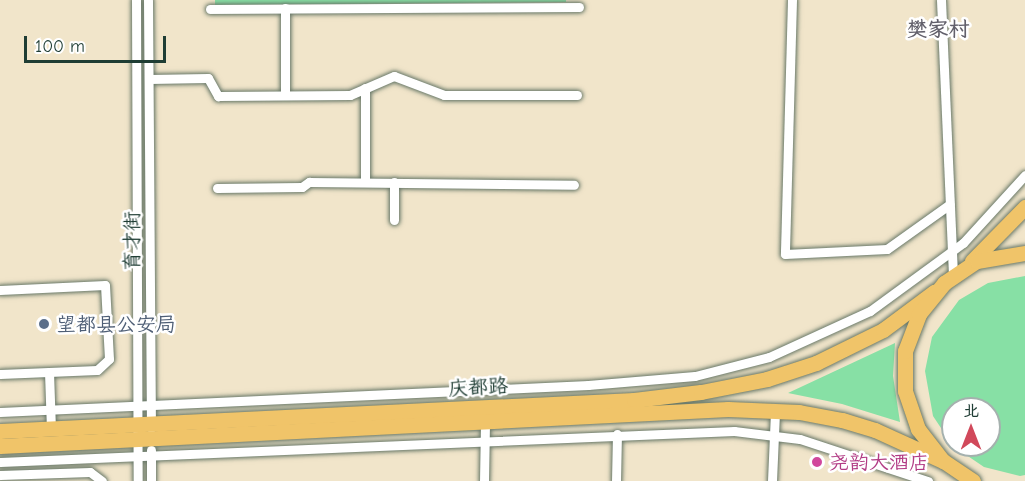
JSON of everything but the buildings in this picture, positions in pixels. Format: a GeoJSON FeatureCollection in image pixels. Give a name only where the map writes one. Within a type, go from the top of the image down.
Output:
{"type":"FeatureCollection","features":[{"type":"Feature","properties":{"kind":"highway"},"geometry":{"type":"LineString","coordinates":[[974,481],[955,477],[918,429],[903,378],[910,332],[934,292],[1025,207]]}},
{"type":"Feature","properties":{"kind":"highway"},"geometry":{"type":"LineString","coordinates":[[959,271],[990,257],[1025,253]]}},
{"type":"Feature","properties":{"kind":"highway","name":"庆都路"},"geometry":{"type":"LineString","coordinates":[[0,431],[51,429],[144,439],[634,400],[729,388],[816,363],[883,330],[934,292]]}},
{"type":"Feature","properties":{"kind":"highway","name":"庆都路"},"geometry":{"type":"LineString","coordinates":[[0,446],[696,410],[775,411],[859,425],[943,461]]}},
{"type":"Feature","properties":{"kind":"street","name":"育才街"},"geometry":{"type":"LineString","coordinates":[[136,0],[138,405],[151,481]]}},
{"type":"Feature","properties":{"kind":"street","name":"育才街"},"geometry":{"type":"LineString","coordinates":[[138,481],[151,405],[148,0]]}},
{"type":"Feature","properties":{"kind":"street"},"geometry":{"type":"LineString","coordinates":[[792,0],[785,254],[887,249],[950,204]]}},
{"type":"Feature","properties":{"kind":"street"},"geometry":{"type":"LineString","coordinates":[[940,0],[952,252],[959,271]]}},
{"type":"Feature","properties":{"kind":"street"},"geometry":{"type":"LineString","coordinates":[[210,9],[579,6]]}},
{"type":"Feature","properties":{"kind":"street"},"geometry":{"type":"LineString","coordinates":[[285,8],[285,95]]}},
{"type":"Feature","properties":{"kind":"street"},"geometry":{"type":"LineString","coordinates":[[149,79],[208,78],[218,96],[350,95],[394,76],[444,95],[577,95]]}},
{"type":"Feature","properties":{"kind":"street"},"geometry":{"type":"LineString","coordinates":[[364,88],[365,182]]}},
{"type":"Feature","properties":{"kind":"street"},"geometry":{"type":"LineString","coordinates":[[0,412],[588,385],[695,376],[769,357],[811,340],[877,306],[952,252],[983,224],[1025,175]]}},
{"type":"Feature","properties":{"kind":"street"},"geometry":{"type":"LineString","coordinates":[[217,188],[302,187],[309,182],[574,185]]}},
{"type":"Feature","properties":{"kind":"street"},"geometry":{"type":"LineString","coordinates":[[394,182],[394,220]]}},
{"type":"Feature","properties":{"kind":"street"},"geometry":{"type":"LineString","coordinates":[[0,290],[105,285],[109,359],[98,370],[0,374]]}},
{"type":"Feature","properties":{"kind":"street"},"geometry":{"type":"LineString","coordinates":[[49,372],[51,429]]}},
{"type":"Feature","properties":{"kind":"street"},"geometry":{"type":"LineString","coordinates":[[772,481],[775,411]]}},
{"type":"Feature","properties":{"kind":"street"},"geometry":{"type":"LineString","coordinates":[[484,481],[485,421]]}},
{"type":"Feature","properties":{"kind":"street"},"geometry":{"type":"LineString","coordinates":[[0,462],[144,439],[485,439],[710,431],[774,435],[827,446],[928,481]]}},
{"type":"Feature","properties":{"kind":"street"},"geometry":{"type":"LineString","coordinates":[[616,481],[617,434]]}},
{"type":"Feature","properties":{"kind":"street"},"geometry":{"type":"LineString","coordinates":[[0,476],[90,472],[102,481]]}},
{"type":"Feature","properties":{"kind":"green space"},"geometry":{"type":"Polygon","coordinates":[[[215,0],[566,0],[566,2],[215,5],[215,0]]]}},
{"type":"Feature","properties":{"kind":"green space"},"geometry":{"type":"Polygon","coordinates":[[[1025,276],[1025,475],[1020,476],[984,467],[969,457],[1001,457],[1001,397],[941,397],[941,428],[933,416],[925,371],[932,337],[959,300],[988,283],[1025,276]]]}},
{"type":"Feature","properties":{"kind":"green space"},"geometry":{"type":"Polygon","coordinates":[[[895,343],[893,376],[900,422],[842,404],[788,393],[895,343]]]}},
{"type":"Feature","properties":{"kind":"place","name":"望都县公安局"},"geometry":{"type":"Point","coordinates":[44,324]}},
{"type":"Feature","properties":{"kind":"place","name":"尧韵大酒店"},"geometry":{"type":"Point","coordinates":[817,462]}},
{"type":"Feature","properties":{"kind":"district","name":"樊家村"},"geometry":{"type":"Point","coordinates":[938,29]}}]}
